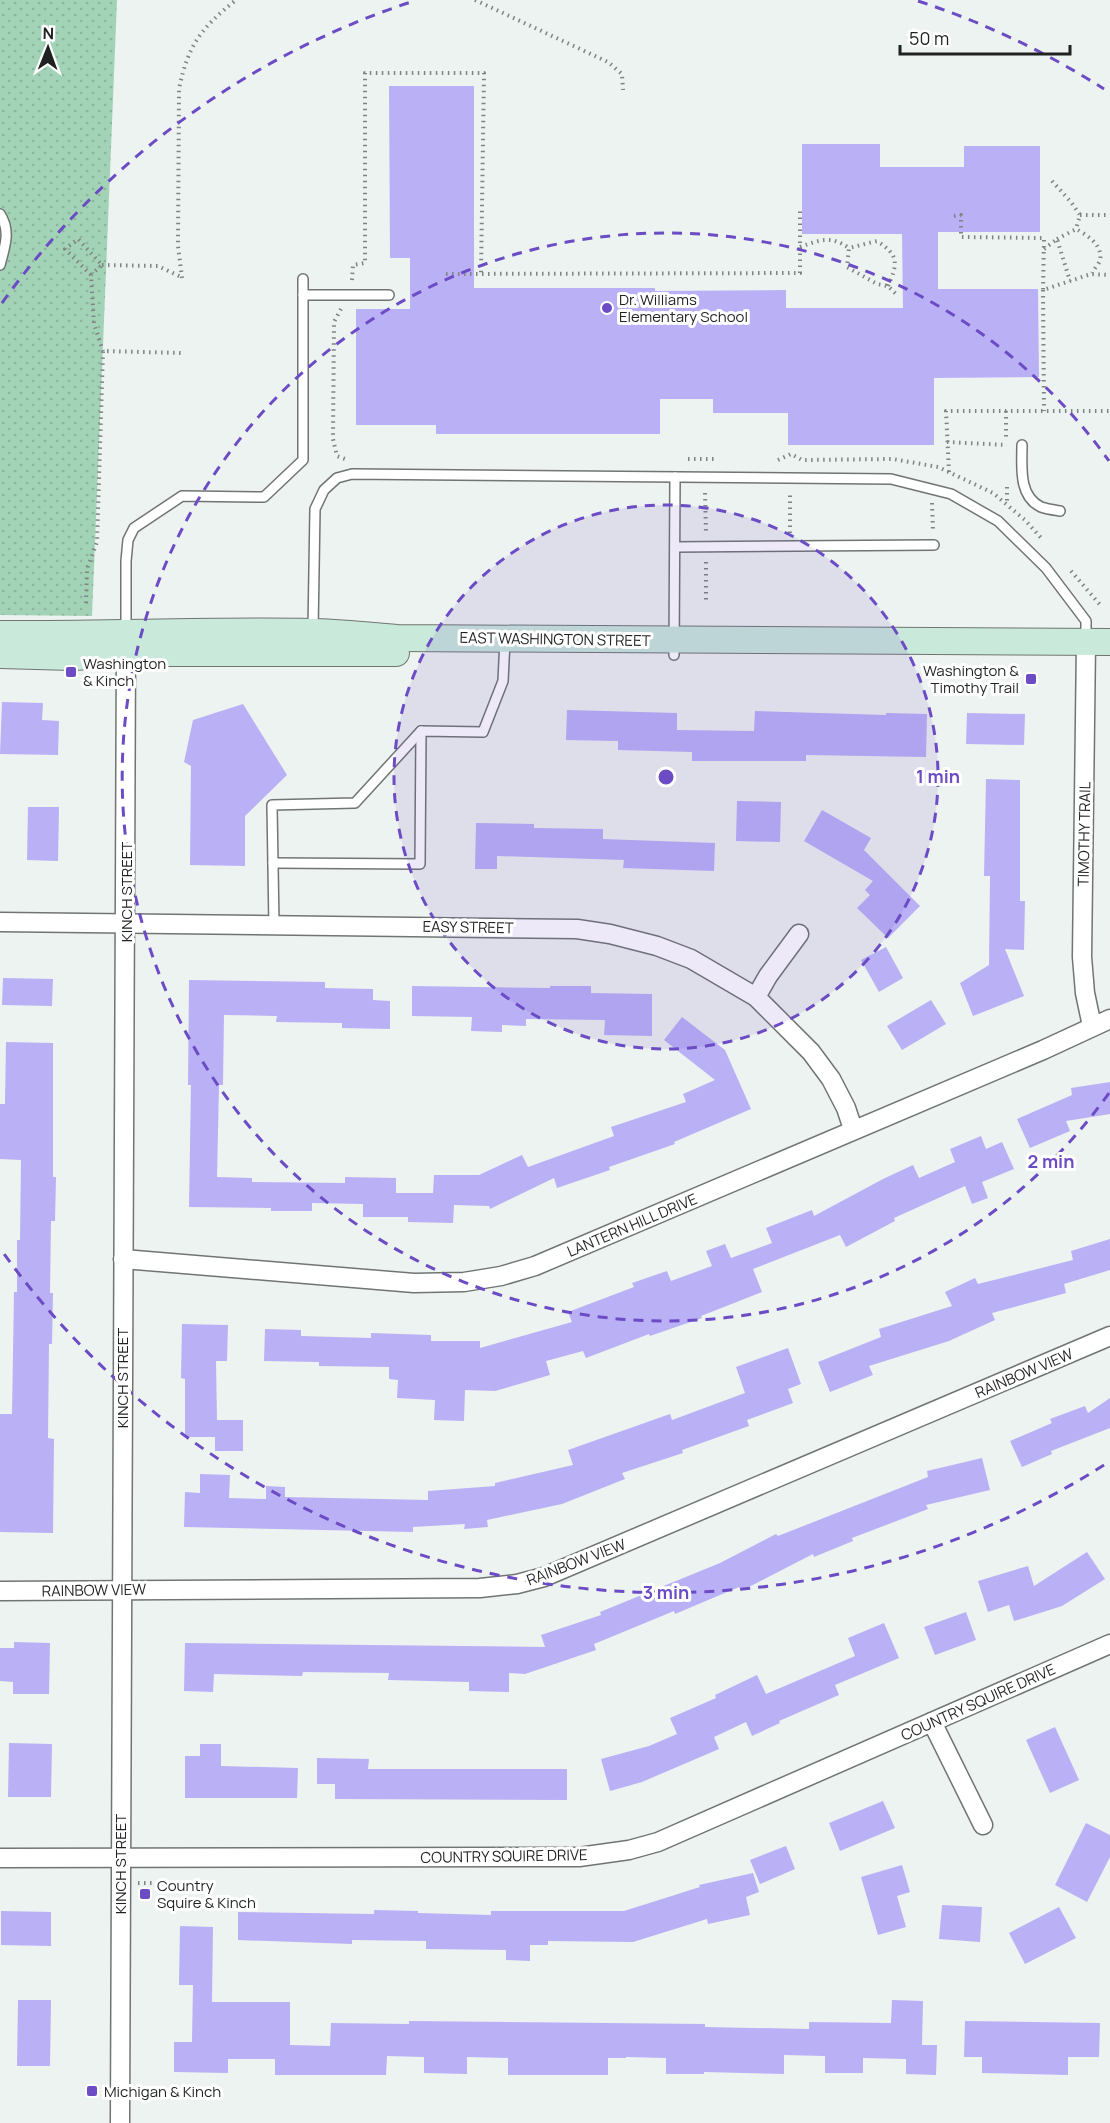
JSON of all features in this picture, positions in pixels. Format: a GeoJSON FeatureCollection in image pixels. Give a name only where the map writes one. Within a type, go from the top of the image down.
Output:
{"type":"FeatureCollection","features":[{"type":"Feature","properties":{"kind":"main road","name":"EAST WASHINGTON STREET"},"geometry":{"type":"LineString","coordinates":[[0,655],[72,657],[193,631],[314,632],[505,646]]}},
{"type":"Feature","properties":{"kind":"main road","name":"EAST WASHINGTON STREET"},"geometry":{"type":"LineString","coordinates":[[0,634],[126,644],[1098,649]]}},
{"type":"Feature","properties":{"kind":"street","name":"KINCH STREET"},"geometry":{"type":"LineString","coordinates":[[120,2123],[126,644]]}},
{"type":"Feature","properties":{"kind":"street","name":"TIMOTHY TRAIL"},"geometry":{"type":"LineString","coordinates":[[1092,1026],[1085,993],[1082,957],[1098,649]]}},
{"type":"Feature","properties":{"kind":"street","name":"EASY STREET"},"geometry":{"type":"LineString","coordinates":[[0,922],[577,929],[657,946],[691,959],[756,997],[811,1052],[831,1079],[846,1108],[853,1129]]}},
{"type":"Feature","properties":{"kind":"street"},"geometry":{"type":"LineString","coordinates":[[756,997],[768,976],[799,934]]}},
{"type":"Feature","properties":{"kind":"street","name":"LANTERN HILL DRIVE"},"geometry":{"type":"LineString","coordinates":[[123,1259],[414,1283],[464,1282],[501,1276],[534,1266],[1043,1050],[1110,1019]]}},
{"type":"Feature","properties":{"kind":"street","name":"RAINBOW VIEW"},"geometry":{"type":"LineString","coordinates":[[0,1591],[480,1588],[516,1584],[544,1577],[1110,1336]]}},
{"type":"Feature","properties":{"kind":"street","name":"COUNTRY SQUIRE DRIVE"},"geometry":{"type":"LineString","coordinates":[[0,1858],[579,1857],[629,1850],[658,1842],[1110,1644]]}},
{"type":"Feature","properties":{"kind":"street"},"geometry":{"type":"LineString","coordinates":[[932,1722],[983,1825]]}},
{"type":"Feature","properties":{"kind":"lane"},"geometry":{"type":"LineString","coordinates":[[0,214],[7,224],[0,265]]}},
{"type":"Feature","properties":{"kind":"lane"},"geometry":{"type":"LineString","coordinates":[[126,644],[126,561],[128,540],[134,528],[182,496],[264,497],[303,460],[303,279]]}},
{"type":"Feature","properties":{"kind":"lane"},"geometry":{"type":"LineString","coordinates":[[303,295],[389,295]]}},
{"type":"Feature","properties":{"kind":"lane"},"geometry":{"type":"LineString","coordinates":[[1022,445],[1022,481],[1027,494],[1040,507],[1060,511]]}},
{"type":"Feature","properties":{"kind":"lane"},"geometry":{"type":"LineString","coordinates":[[314,632],[315,509],[324,490],[337,478],[352,474],[891,479],[951,494],[998,521],[1046,568],[1086,621],[1098,649]]}},
{"type":"Feature","properties":{"kind":"lane"},"geometry":{"type":"LineString","coordinates":[[674,647],[675,477]]}},
{"type":"Feature","properties":{"kind":"lane"},"geometry":{"type":"LineString","coordinates":[[675,547],[934,545]]}},
{"type":"Feature","properties":{"kind":"lane"},"geometry":{"type":"LineString","coordinates":[[274,926],[272,805],[355,803],[421,731],[483,732],[503,681],[505,646]]}},
{"type":"Feature","properties":{"kind":"lane"},"geometry":{"type":"LineString","coordinates":[[273,863],[420,864],[421,731]]}},
{"type":"Feature","properties":{"kind":"path"},"geometry":{"type":"LineString","coordinates":[[91,275],[102,265],[158,266],[182,278],[178,246],[179,89],[184,65],[193,43],[211,22],[236,0]]}},
{"type":"Feature","properties":{"kind":"path"},"geometry":{"type":"LineString","coordinates":[[475,0],[608,62],[622,74],[623,90]]}},
{"type":"Feature","properties":{"kind":"path"},"geometry":{"type":"LineString","coordinates":[[349,461],[337,456],[333,439],[334,322],[341,308],[352,308],[353,265],[365,263],[365,73],[484,73],[481,274]]}},
{"type":"Feature","properties":{"kind":"path"},"geometry":{"type":"LineString","coordinates":[[1052,181],[1080,215]]}},
{"type":"Feature","properties":{"kind":"path"},"geometry":{"type":"LineString","coordinates":[[446,274],[800,273],[800,211]]}},
{"type":"Feature","properties":{"kind":"path"},"geometry":{"type":"LineString","coordinates":[[954,216],[961,215],[961,237],[1044,238],[1044,411]]}},
{"type":"Feature","properties":{"kind":"path"},"geometry":{"type":"LineString","coordinates":[[1080,215],[1110,215]]}},
{"type":"Feature","properties":{"kind":"path"},"geometry":{"type":"LineString","coordinates":[[1044,249],[1076,229],[1080,215]]}},
{"type":"Feature","properties":{"kind":"path"},"geometry":{"type":"LineString","coordinates":[[1076,229],[1088,235],[1099,248],[1100,260],[1091,274]]}},
{"type":"Feature","properties":{"kind":"path"},"geometry":{"type":"LineString","coordinates":[[86,603],[87,569],[97,542],[103,351],[94,324],[91,275],[65,249],[78,239],[102,265]]}},
{"type":"Feature","properties":{"kind":"path"},"geometry":{"type":"LineString","coordinates":[[800,247],[822,239],[838,240],[849,248]]}},
{"type":"Feature","properties":{"kind":"path"},"geometry":{"type":"LineString","coordinates":[[1057,239],[1070,281]]}},
{"type":"Feature","properties":{"kind":"path"},"geometry":{"type":"LineString","coordinates":[[849,248],[877,241],[889,249],[895,259],[895,268],[888,286]]}},
{"type":"Feature","properties":{"kind":"path"},"geometry":{"type":"LineString","coordinates":[[849,248],[847,267],[877,284],[888,286],[896,294]]}},
{"type":"Feature","properties":{"kind":"path"},"geometry":{"type":"LineString","coordinates":[[1043,290],[1091,274],[1110,275]]}},
{"type":"Feature","properties":{"kind":"path"},"geometry":{"type":"LineString","coordinates":[[103,351],[182,353]]}},
{"type":"Feature","properties":{"kind":"path"},"geometry":{"type":"LineString","coordinates":[[949,472],[946,411],[1110,411]]}},
{"type":"Feature","properties":{"kind":"path"},"geometry":{"type":"LineString","coordinates":[[947,442],[1022,445]]}},
{"type":"Feature","properties":{"kind":"path"},"geometry":{"type":"LineString","coordinates":[[791,454],[802,460],[894,459],[938,467],[993,493],[1026,521],[1048,545]]}},
{"type":"Feature","properties":{"kind":"path"},"geometry":{"type":"LineString","coordinates":[[769,460],[781,460],[791,454]]}},
{"type":"Feature","properties":{"kind":"path"},"geometry":{"type":"LineString","coordinates":[[790,546],[791,454]]}},
{"type":"Feature","properties":{"kind":"path"},"geometry":{"type":"LineString","coordinates":[[687,459],[722,459]]}},
{"type":"Feature","properties":{"kind":"path"},"geometry":{"type":"LineString","coordinates":[[1069,569],[1102,607]]}},
{"type":"Feature","properties":{"kind":"green space"},"geometry":{"type":"Polygon","coordinates":[[[0,0],[117,0],[92,616],[0,615],[0,0]]]}},
{"type":"Feature","properties":{"kind":"building"},"geometry":{"type":"Polygon","coordinates":[[[389,86],[474,86],[474,288],[655,288],[655,291],[786,290],[786,308],[903,308],[902,234],[802,234],[802,144],[880,144],[880,167],[964,167],[964,146],[1040,146],[1040,232],[938,232],[938,289],[1038,289],[1039,377],[934,378],[934,445],[788,445],[788,413],[713,413],[713,399],[660,399],[660,434],[436,434],[436,425],[356,425],[356,309],[410,309],[410,258],[390,258],[389,86]]]}},
{"type":"Feature","properties":{"kind":"building"},"geometry":{"type":"Polygon","coordinates":[[[2,702],[43,703],[42,720],[59,721],[58,755],[0,754],[2,702]]]}},
{"type":"Feature","properties":{"kind":"building"},"geometry":{"type":"Polygon","coordinates":[[[243,704],[287,775],[245,816],[245,866],[190,865],[191,766],[184,762],[193,720],[243,704]]]}},
{"type":"Feature","properties":{"kind":"building"},"geometry":{"type":"Polygon","coordinates":[[[567,710],[677,713],[677,730],[754,731],[755,711],[927,714],[926,757],[806,755],[806,761],[692,761],[692,752],[618,750],[618,741],[566,740],[567,710]]]}},
{"type":"Feature","properties":{"kind":"building"},"geometry":{"type":"Polygon","coordinates":[[[967,713],[1025,714],[1024,745],[966,744],[967,713]]]}},
{"type":"Feature","properties":{"kind":"building"},"geometry":{"type":"Polygon","coordinates":[[[986,779],[1020,780],[1020,901],[1025,901],[1024,950],[1005,949],[1024,996],[973,1016],[960,983],[989,965],[990,876],[984,876],[986,779]]]}},
{"type":"Feature","properties":{"kind":"building"},"geometry":{"type":"Polygon","coordinates":[[[737,801],[781,802],[780,842],[736,841],[737,801]]]}},
{"type":"Feature","properties":{"kind":"building"},"geometry":{"type":"Polygon","coordinates":[[[28,807],[59,807],[58,861],[27,860],[28,807]]]}},
{"type":"Feature","properties":{"kind":"building"},"geometry":{"type":"Polygon","coordinates":[[[822,810],[871,838],[864,850],[920,906],[888,938],[857,908],[870,895],[865,890],[873,881],[804,841],[822,810]]]}},
{"type":"Feature","properties":{"kind":"building"},"geometry":{"type":"Polygon","coordinates":[[[476,823],[534,824],[534,828],[603,829],[603,839],[715,843],[714,871],[623,868],[624,860],[497,856],[497,869],[475,869],[476,823]]]}},
{"type":"Feature","properties":{"kind":"building"},"geometry":{"type":"Polygon","coordinates":[[[886,947],[903,978],[879,992],[861,960],[886,947]]]}},
{"type":"Feature","properties":{"kind":"building"},"geometry":{"type":"Polygon","coordinates":[[[3,978],[53,979],[52,1006],[2,1005],[3,978]]]}},
{"type":"Feature","properties":{"kind":"building"},"geometry":{"type":"Polygon","coordinates":[[[189,980],[325,982],[325,988],[373,989],[373,1000],[390,1001],[390,1029],[342,1028],[342,1023],[276,1022],[277,1016],[224,1015],[223,1085],[219,1085],[217,1177],[252,1178],[252,1182],[345,1183],[345,1177],[396,1178],[396,1193],[433,1193],[434,1175],[479,1175],[522,1155],[528,1167],[614,1136],[611,1127],[686,1102],[683,1094],[715,1080],[664,1040],[682,1017],[725,1050],[751,1109],[674,1142],[675,1144],[557,1188],[554,1178],[490,1209],[489,1206],[454,1205],[453,1223],[408,1222],[408,1217],[363,1217],[363,1204],[312,1203],[312,1211],[189,1207],[191,1085],[188,1085],[189,980]]]}},
{"type":"Feature","properties":{"kind":"building"},"geometry":{"type":"Polygon","coordinates":[[[412,986],[550,988],[550,986],[591,986],[591,993],[652,994],[652,1036],[604,1035],[605,1020],[526,1019],[526,1026],[502,1025],[502,1032],[471,1031],[472,1017],[412,1016],[412,986]]]}},
{"type":"Feature","properties":{"kind":"building"},"geometry":{"type":"Polygon","coordinates":[[[931,1000],[946,1024],[902,1050],[887,1026],[931,1000]]]}},
{"type":"Feature","properties":{"kind":"building"},"geometry":{"type":"Polygon","coordinates":[[[6,1042],[53,1043],[53,1177],[56,1177],[55,1221],[51,1221],[50,1293],[53,1293],[52,1344],[49,1344],[48,1438],[54,1439],[53,1533],[0,1532],[0,1414],[12,1414],[14,1292],[17,1292],[17,1240],[20,1240],[21,1160],[0,1159],[0,1104],[5,1104],[6,1042]]]}},
{"type":"Feature","properties":{"kind":"building"},"geometry":{"type":"Polygon","coordinates":[[[1110,1082],[1110,1114],[1066,1121],[1070,1131],[1030,1148],[1017,1119],[1072,1095],[1071,1088],[1110,1082]]]}},
{"type":"Feature","properties":{"kind":"building"},"geometry":{"type":"Polygon","coordinates":[[[981,1136],[986,1149],[1002,1142],[1014,1169],[982,1182],[988,1198],[972,1204],[965,1186],[894,1218],[895,1221],[846,1247],[840,1235],[753,1269],[762,1292],[701,1316],[702,1318],[650,1336],[649,1334],[586,1358],[583,1351],[546,1361],[550,1375],[495,1391],[465,1390],[464,1421],[434,1420],[435,1400],[397,1398],[398,1380],[389,1379],[389,1367],[319,1366],[319,1362],[264,1361],[265,1329],[301,1330],[301,1336],[371,1338],[371,1333],[431,1335],[431,1341],[480,1341],[480,1348],[572,1322],[568,1312],[634,1287],[632,1283],[667,1271],[671,1281],[712,1266],[706,1251],[725,1244],[731,1258],[772,1243],[766,1228],[812,1210],[814,1216],[913,1165],[919,1178],[955,1162],[950,1149],[981,1136]]]}},
{"type":"Feature","properties":{"kind":"building"},"geometry":{"type":"Polygon","coordinates":[[[1110,1239],[1110,1270],[1064,1284],[1066,1293],[992,1313],[995,1320],[949,1341],[869,1366],[873,1375],[830,1392],[818,1362],[881,1337],[879,1329],[952,1306],[945,1292],[975,1278],[978,1284],[1073,1260],[1071,1251],[1110,1239]]]}},
{"type":"Feature","properties":{"kind":"building"},"geometry":{"type":"Polygon","coordinates":[[[182,1324],[228,1325],[227,1361],[216,1361],[217,1420],[243,1420],[243,1451],[215,1451],[215,1437],[185,1437],[185,1379],[181,1378],[182,1324]]]}},
{"type":"Feature","properties":{"kind":"building"},"geometry":{"type":"Polygon","coordinates":[[[788,1348],[801,1384],[788,1389],[793,1403],[747,1420],[749,1426],[682,1450],[683,1453],[622,1473],[625,1479],[562,1504],[487,1520],[488,1527],[464,1529],[465,1524],[413,1527],[413,1532],[184,1527],[185,1492],[200,1493],[200,1474],[230,1475],[229,1498],[266,1499],[266,1486],[285,1487],[285,1497],[428,1500],[428,1491],[495,1486],[495,1483],[573,1465],[568,1450],[670,1414],[672,1420],[745,1393],[736,1367],[788,1348]]]}},
{"type":"Feature","properties":{"kind":"building"},"geometry":{"type":"Polygon","coordinates":[[[1110,1398],[1110,1428],[1051,1451],[1052,1454],[1022,1467],[1010,1441],[1052,1423],[1050,1419],[1085,1406],[1088,1413],[1110,1398]]]}},
{"type":"Feature","properties":{"kind":"building"},"geometry":{"type":"Polygon","coordinates":[[[982,1458],[990,1490],[926,1505],[928,1509],[852,1538],[853,1541],[814,1557],[813,1554],[741,1591],[739,1587],[594,1644],[596,1650],[525,1674],[509,1673],[509,1692],[469,1691],[469,1682],[388,1680],[389,1673],[303,1672],[302,1676],[214,1674],[213,1692],[184,1691],[185,1643],[545,1647],[541,1635],[601,1615],[600,1612],[720,1563],[776,1534],[778,1536],[928,1477],[927,1471],[982,1458]]]}},
{"type":"Feature","properties":{"kind":"building"},"geometry":{"type":"Polygon","coordinates":[[[1087,1552],[1105,1579],[1062,1606],[1014,1621],[1009,1605],[988,1612],[978,1581],[1028,1566],[1034,1586],[1087,1552]]]}},
{"type":"Feature","properties":{"kind":"building"},"geometry":{"type":"Polygon","coordinates":[[[966,1612],[976,1640],[935,1655],[924,1627],[966,1612]]]}},
{"type":"Feature","properties":{"kind":"building"},"geometry":{"type":"Polygon","coordinates":[[[884,1623],[899,1658],[835,1685],[839,1695],[779,1721],[780,1723],[752,1736],[746,1722],[714,1737],[719,1749],[642,1782],[610,1791],[601,1759],[649,1746],[677,1734],[670,1718],[716,1698],[715,1695],[757,1675],[766,1694],[855,1656],[848,1638],[884,1623]]]}},
{"type":"Feature","properties":{"kind":"building"},"geometry":{"type":"Polygon","coordinates":[[[14,1642],[50,1643],[49,1694],[13,1694],[13,1682],[0,1681],[0,1648],[14,1648],[14,1642]]]}},
{"type":"Feature","properties":{"kind":"building"},"geometry":{"type":"Polygon","coordinates":[[[1055,1727],[1079,1780],[1050,1793],[1026,1740],[1055,1727]]]}},
{"type":"Feature","properties":{"kind":"building"},"geometry":{"type":"Polygon","coordinates":[[[9,1743],[52,1744],[51,1797],[8,1797],[9,1743]]]}},
{"type":"Feature","properties":{"kind":"building"},"geometry":{"type":"Polygon","coordinates":[[[200,1744],[221,1744],[221,1766],[298,1768],[297,1798],[185,1798],[185,1756],[200,1756],[200,1744]]]}},
{"type":"Feature","properties":{"kind":"building"},"geometry":{"type":"Polygon","coordinates":[[[317,1758],[369,1759],[368,1769],[567,1769],[567,1800],[335,1799],[335,1784],[317,1784],[317,1758]]]}},
{"type":"Feature","properties":{"kind":"building"},"geometry":{"type":"Polygon","coordinates":[[[883,1801],[895,1828],[840,1851],[829,1823],[883,1801]]]}},
{"type":"Feature","properties":{"kind":"building"},"geometry":{"type":"Polygon","coordinates":[[[1086,1823],[1110,1835],[1110,1857],[1087,1902],[1055,1885],[1086,1823]]]}},
{"type":"Feature","properties":{"kind":"building"},"geometry":{"type":"Polygon","coordinates":[[[786,1846],[795,1869],[760,1884],[750,1860],[786,1846]]]}},
{"type":"Feature","properties":{"kind":"building"},"geometry":{"type":"Polygon","coordinates":[[[902,1865],[910,1892],[897,1896],[906,1927],[878,1935],[861,1877],[902,1865]]]}},
{"type":"Feature","properties":{"kind":"building"},"geometry":{"type":"Polygon","coordinates":[[[753,1873],[759,1892],[746,1897],[750,1915],[708,1924],[707,1919],[633,1942],[548,1941],[548,1945],[530,1945],[530,1961],[506,1960],[506,1950],[426,1949],[426,1941],[352,1940],[352,1944],[238,1940],[238,1912],[374,1914],[374,1910],[491,1915],[491,1911],[624,1911],[700,1887],[699,1885],[753,1873]]]}},
{"type":"Feature","properties":{"kind":"building"},"geometry":{"type":"Polygon","coordinates":[[[942,1905],[982,1907],[980,1942],[939,1939],[942,1905]]]}},
{"type":"Feature","properties":{"kind":"building"},"geometry":{"type":"Polygon","coordinates":[[[1059,1907],[1076,1938],[1025,1964],[1009,1933],[1059,1907]]]}},
{"type":"Feature","properties":{"kind":"building"},"geometry":{"type":"Polygon","coordinates":[[[1,1911],[51,1912],[51,1946],[1,1945],[1,1911]]]}},
{"type":"Feature","properties":{"kind":"building"},"geometry":{"type":"Polygon","coordinates":[[[180,1926],[213,1927],[212,2002],[290,2002],[290,2045],[330,2046],[331,2023],[409,2024],[409,2021],[705,2024],[705,2027],[809,2029],[809,2022],[891,2023],[892,2000],[923,2001],[922,2045],[937,2045],[936,2075],[906,2074],[906,2059],[863,2058],[863,2073],[825,2073],[825,2056],[784,2055],[784,2074],[704,2072],[704,2074],[666,2074],[666,2058],[626,2057],[608,2058],[608,2075],[508,2075],[508,2058],[467,2057],[467,2074],[424,2073],[424,2057],[387,2056],[386,2075],[275,2075],[275,2059],[228,2059],[228,2073],[174,2072],[174,2042],[192,2042],[193,1985],[179,1985],[180,1926]]]}},
{"type":"Feature","properties":{"kind":"building"},"geometry":{"type":"Polygon","coordinates":[[[18,2000],[51,2000],[50,2066],[17,2066],[18,2000]]]}},
{"type":"Feature","properties":{"kind":"building"},"geometry":{"type":"Polygon","coordinates":[[[965,2021],[1100,2023],[1099,2057],[1068,2057],[1068,2075],[982,2073],[982,2057],[964,2057],[965,2021]]]}},
{"type":"Feature","properties":{"kind":"place","name":"Dr. Williams Elementary School"},"geometry":{"type":"Point","coordinates":[607,308]}},
{"type":"Feature","properties":{"kind":"place","name":"Washington & Kinch"},"geometry":{"type":"Point","coordinates":[71,672]}},
{"type":"Feature","properties":{"kind":"place","name":"Washington & Timothy Trail"},"geometry":{"type":"Point","coordinates":[1031,679]}},
{"type":"Feature","properties":{"kind":"place","name":"Country Squire & Kinch"},"geometry":{"type":"Point","coordinates":[145,1894]}},
{"type":"Feature","properties":{"kind":"place","name":"Michigan & Kinch"},"geometry":{"type":"Point","coordinates":[92,2091]}}]}
